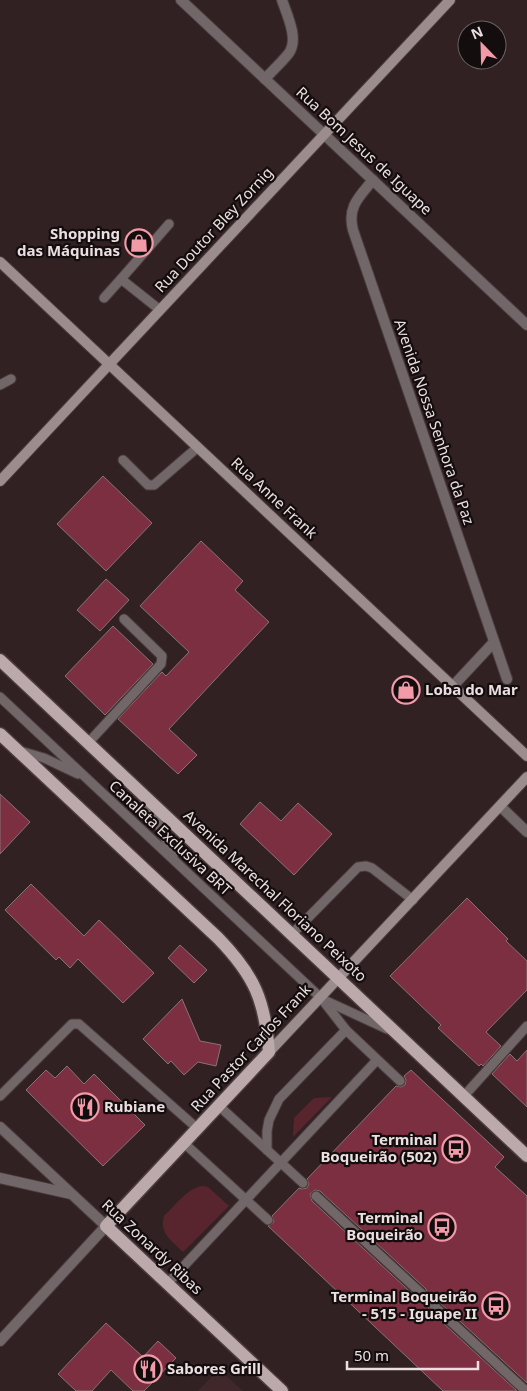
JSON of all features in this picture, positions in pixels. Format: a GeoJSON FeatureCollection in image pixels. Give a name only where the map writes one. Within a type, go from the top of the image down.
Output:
{"type":"FeatureCollection","features":[{"type":"Feature","properties":{"kind":"main road","name":"Avenida Marechal Floriano Peixoto"},"geometry":{"type":"LineString","coordinates":[[0,660],[527,1156]]}},
{"type":"Feature","properties":{"kind":"main road"},"geometry":{"type":"LineString","coordinates":[[0,734],[233,954],[248,973],[257,990],[264,1010],[269,1052]]}},
{"type":"Feature","properties":{"kind":"main road","name":"Rua Pastor Carlos Frank"},"geometry":{"type":"LineString","coordinates":[[106,1226],[269,1052]]}},
{"type":"Feature","properties":{"kind":"main road","name":"Rua Zonardy Ribas"},"geometry":{"type":"LineString","coordinates":[[106,1226],[282,1391]]}},
{"type":"Feature","properties":{"kind":"street","name":"Rua Bom Jesus de Iguape"},"geometry":{"type":"LineString","coordinates":[[181,0],[527,324]]}},
{"type":"Feature","properties":{"kind":"street"},"geometry":{"type":"LineString","coordinates":[[265,79],[290,52],[293,43],[292,32],[282,0]]}},
{"type":"Feature","properties":{"kind":"street","name":"Rua Doutor Bley Zornig"},"geometry":{"type":"LineString","coordinates":[[0,481],[450,0]]}},
{"type":"Feature","properties":{"kind":"street","name":"Avenida Nossa Senhora da Paz"},"geometry":{"type":"LineString","coordinates":[[373,180],[356,201],[351,211],[350,221],[506,679]]}},
{"type":"Feature","properties":{"kind":"street","name":"Rua Anne Frank"},"geometry":{"type":"LineString","coordinates":[[0,262],[527,756]]}},
{"type":"Feature","properties":{"kind":"street"},"geometry":{"type":"LineString","coordinates":[[453,686],[494,642]]}},
{"type":"Feature","properties":{"kind":"street","name":"Rua Pastor Carlos Frank"},"geometry":{"type":"LineString","coordinates":[[269,1052],[527,777]]}},
{"type":"Feature","properties":{"kind":"street"},"geometry":{"type":"LineString","coordinates":[[500,806],[527,832]]}},
{"type":"Feature","properties":{"kind":"street","name":"Rua Zonardy Ribas"},"geometry":{"type":"LineString","coordinates":[[0,1127],[106,1226]]}},
{"type":"Feature","properties":{"kind":"street"},"geometry":{"type":"LineString","coordinates":[[0,1178],[72,1194]]}},
{"type":"Feature","properties":{"kind":"street","name":"Rua Pastor Carlos Frank"},"geometry":{"type":"LineString","coordinates":[[0,1341],[106,1226]]}},
{"type":"Feature","properties":{"kind":"lane"},"geometry":{"type":"LineString","coordinates":[[104,298],[169,224]]}},
{"type":"Feature","properties":{"kind":"lane"},"geometry":{"type":"LineString","coordinates":[[120,279],[160,310]]}},
{"type":"Feature","properties":{"kind":"lane"},"geometry":{"type":"LineString","coordinates":[[0,385],[11,379]]}},
{"type":"Feature","properties":{"kind":"lane"},"geometry":{"type":"LineString","coordinates":[[123,460],[151,486],[198,447]]}},
{"type":"Feature","properties":{"kind":"lane"},"geometry":{"type":"LineString","coordinates":[[88,743],[161,664],[162,656],[124,619]]}},
{"type":"Feature","properties":{"kind":"lane","name":"Canaleta Exclusiva BRT"},"geometry":{"type":"LineString","coordinates":[[0,697],[320,998],[346,1030],[377,1060]]}},
{"type":"Feature","properties":{"kind":"lane"},"geometry":{"type":"LineString","coordinates":[[18,750],[44,758],[85,777]]}},
{"type":"Feature","properties":{"kind":"lane"},"geometry":{"type":"LineString","coordinates":[[137,789],[153,812],[175,861]]}},
{"type":"Feature","properties":{"kind":"lane"},"geometry":{"type":"LineString","coordinates":[[292,934],[358,868],[366,866],[372,868],[412,900]]}},
{"type":"Feature","properties":{"kind":"lane","name":"Canaleta Exclusiva BRT"},"geometry":{"type":"LineString","coordinates":[[320,998],[397,1033]]}},
{"type":"Feature","properties":{"kind":"lane"},"geometry":{"type":"LineString","coordinates":[[0,1096],[72,1024],[79,1024],[198,1129]]}},
{"type":"Feature","properties":{"kind":"lane"},"geometry":{"type":"LineString","coordinates":[[464,1096],[527,1026]]}},
{"type":"Feature","properties":{"kind":"lane"},"geometry":{"type":"LineString","coordinates":[[267,1150],[269,1120],[279,1099],[346,1030]]}},
{"type":"Feature","properties":{"kind":"lane"},"geometry":{"type":"LineString","coordinates":[[167,1284],[377,1060],[400,1081]]}},
{"type":"Feature","properties":{"kind":"lane"},"geometry":{"type":"LineString","coordinates":[[219,1106],[303,1183]]}},
{"type":"Feature","properties":{"kind":"lane"},"geometry":{"type":"LineString","coordinates":[[184,1143],[268,1220]]}},
{"type":"Feature","properties":{"kind":"lane"},"geometry":{"type":"LineString","coordinates":[[316,1196],[422,1294]]}},
{"type":"Feature","properties":{"kind":"lane"},"geometry":{"type":"LineString","coordinates":[[434,1306],[526,1391]]}},
{"type":"Feature","properties":{"kind":"shaded area"},"geometry":{"type":"Polygon","coordinates":[[[332,1097],[293,1137],[294,1118],[314,1098],[332,1097]]]}},
{"type":"Feature","properties":{"kind":"shaded area"},"geometry":{"type":"Polygon","coordinates":[[[203,1186],[208,1187],[229,1206],[183,1252],[165,1232],[163,1227],[164,1216],[187,1193],[203,1186]]]}},
{"type":"Feature","properties":{"kind":"shaded area"},"geometry":{"type":"Polygon","coordinates":[[[219,1369],[243,1391],[198,1391],[219,1369]]]}},
{"type":"Feature","properties":{"kind":"building"},"geometry":{"type":"Polygon","coordinates":[[[103,476],[152,523],[106,571],[57,524],[103,476]]]}},
{"type":"Feature","properties":{"kind":"building"},"geometry":{"type":"Polygon","coordinates":[[[201,541],[243,581],[235,590],[269,622],[169,729],[197,755],[178,774],[118,719],[162,672],[166,676],[189,652],[140,606],[201,541]]]}},
{"type":"Feature","properties":{"kind":"building"},"geometry":{"type":"Polygon","coordinates":[[[106,579],[129,600],[100,631],[77,610],[106,579]]]}},
{"type":"Feature","properties":{"kind":"building"},"geometry":{"type":"Polygon","coordinates":[[[113,626],[153,664],[105,715],[65,676],[113,626]]]}},
{"type":"Feature","properties":{"kind":"building"},"geometry":{"type":"Polygon","coordinates":[[[0,794],[30,822],[0,854],[0,794]]]}},
{"type":"Feature","properties":{"kind":"building"},"geometry":{"type":"Polygon","coordinates":[[[260,802],[281,821],[298,803],[332,834],[294,875],[240,824],[260,802]]]}},
{"type":"Feature","properties":{"kind":"building"},"geometry":{"type":"Polygon","coordinates":[[[31,884],[84,936],[99,920],[154,973],[123,1003],[78,959],[70,968],[59,957],[56,960],[5,910],[31,884]]]}},
{"type":"Feature","properties":{"kind":"building"},"geometry":{"type":"Polygon","coordinates":[[[467,898],[527,961],[527,990],[486,1032],[501,1046],[483,1066],[481,1064],[479,1066],[438,1028],[441,1025],[390,976],[467,898]]]}},
{"type":"Feature","properties":{"kind":"building"},"geometry":{"type":"Polygon","coordinates":[[[180,945],[207,970],[194,983],[168,958],[180,945]]]}},
{"type":"Feature","properties":{"kind":"building"},"geometry":{"type":"Polygon","coordinates":[[[182,999],[200,1041],[221,1045],[216,1066],[198,1062],[184,1075],[171,1061],[168,1064],[143,1039],[182,999]]]}},
{"type":"Feature","properties":{"kind":"building"},"geometry":{"type":"Polygon","coordinates":[[[527,1050],[527,1107],[492,1074],[510,1054],[517,1061],[527,1050]]]}},
{"type":"Feature","properties":{"kind":"building","name":"Rubiane"},"geometry":{"type":"Polygon","coordinates":[[[67,1066],[84,1084],[94,1074],[145,1125],[103,1166],[26,1090],[46,1070],[55,1078],[67,1066]]]}},
{"type":"Feature","properties":{"kind":"building","name":"Terminal Boqueirão"},"geometry":{"type":"Polygon","coordinates":[[[411,1070],[504,1157],[495,1167],[527,1196],[527,1383],[438,1301],[432,1300],[428,1305],[430,1311],[517,1391],[443,1391],[268,1226],[274,1222],[272,1216],[299,1188],[307,1188],[309,1184],[307,1179],[396,1086],[401,1087],[405,1085],[406,1080],[404,1076],[411,1070]],[[315,1190],[310,1194],[312,1201],[418,1299],[426,1299],[428,1295],[426,1289],[320,1191],[315,1190]]]}},
{"type":"Feature","properties":{"kind":"building"},"geometry":{"type":"Polygon","coordinates":[[[106,1323],[143,1357],[158,1341],[176,1358],[144,1391],[133,1391],[111,1370],[92,1391],[76,1391],[58,1374],[106,1323]]]}},
{"type":"Feature","properties":{"kind":"place","name":"Shopping das Máquinas"},"geometry":{"type":"Point","coordinates":[139,243]}},
{"type":"Feature","properties":{"kind":"place","name":"Loba do Mar"},"geometry":{"type":"Point","coordinates":[406,690]}},
{"type":"Feature","properties":{"kind":"place","name":"Rubiane"},"geometry":{"type":"Point","coordinates":[85,1107]}},
{"type":"Feature","properties":{"kind":"place","name":"Terminal Boqueirão (502)"},"geometry":{"type":"Point","coordinates":[456,1149]}},
{"type":"Feature","properties":{"kind":"place","name":"Terminal Boqueirão"},"geometry":{"type":"Point","coordinates":[442,1227]}},
{"type":"Feature","properties":{"kind":"place","name":"Terminal Boqueirão - 515 - Iguape II"},"geometry":{"type":"Point","coordinates":[496,1306]}},
{"type":"Feature","properties":{"kind":"place","name":"Sabores Grill"},"geometry":{"type":"Point","coordinates":[148,1369]}}]}
